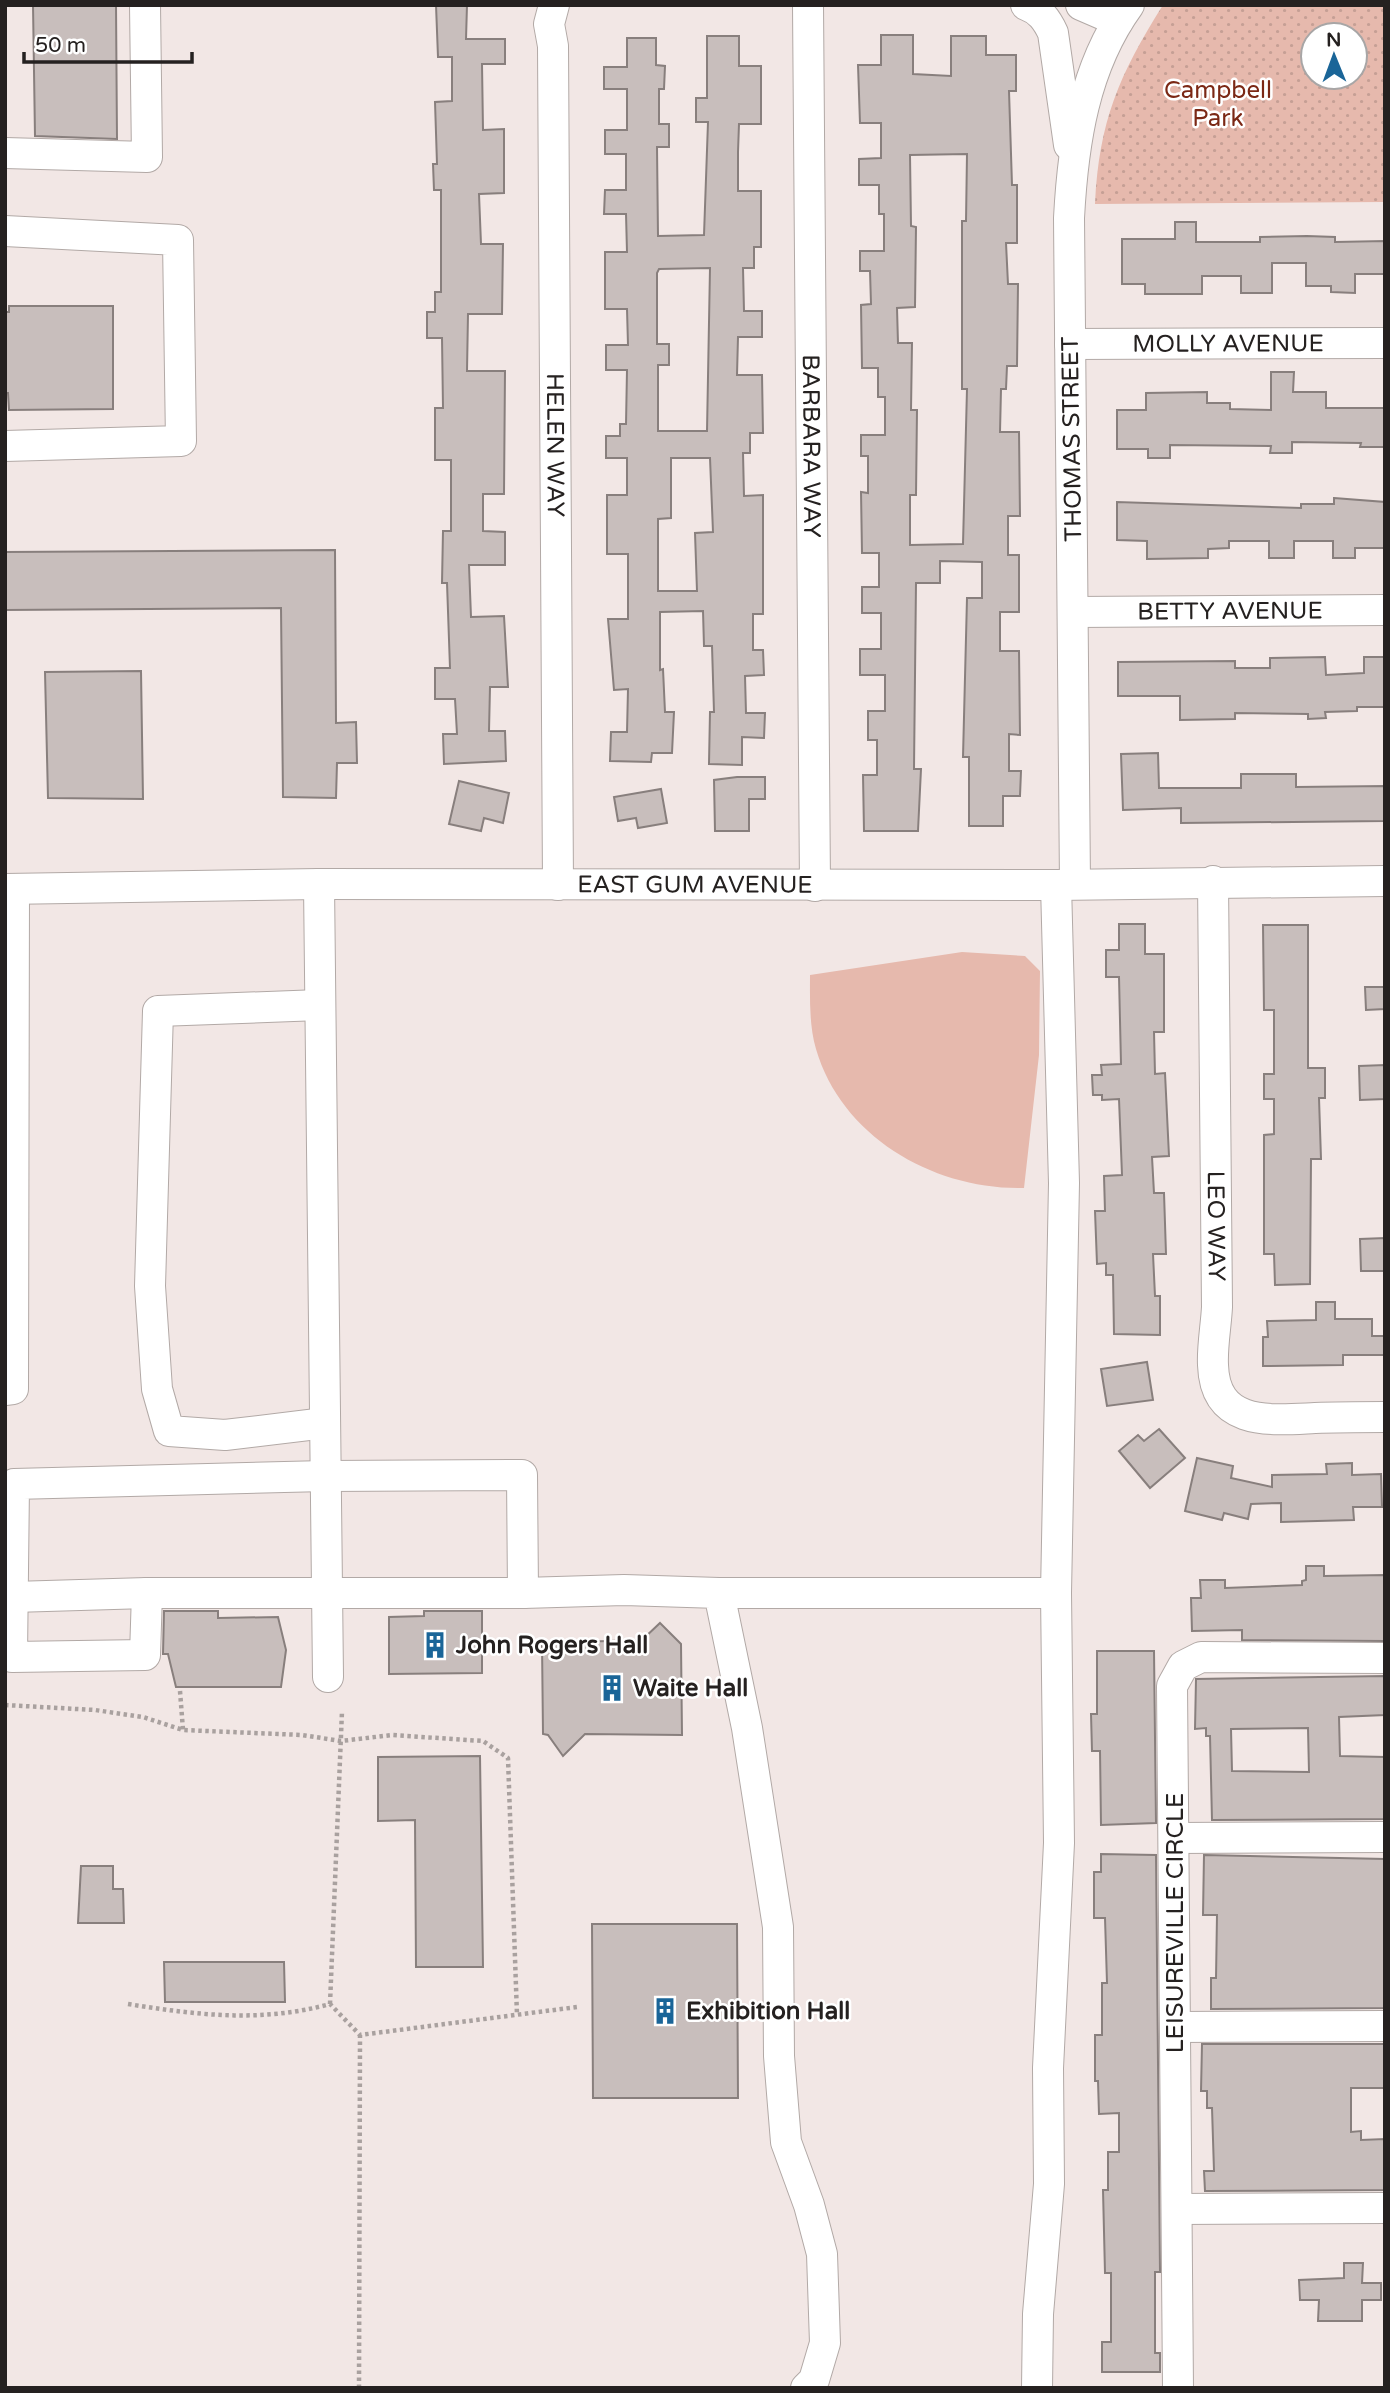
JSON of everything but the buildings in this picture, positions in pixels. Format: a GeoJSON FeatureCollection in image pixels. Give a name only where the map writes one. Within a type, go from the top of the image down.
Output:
{"type":"FeatureCollection","features":[{"type":"Feature","properties":{"kind":"street"},"geometry":{"type":"LineString","coordinates":[[5,153],[147,157],[145,5]]}},
{"type":"Feature","properties":{"kind":"street","name":"HELEN WAY"},"geometry":{"type":"LineString","coordinates":[[554,5],[549,24],[553,46],[558,885]]}},
{"type":"Feature","properties":{"kind":"street","name":"BARBARA WAY"},"geometry":{"type":"LineString","coordinates":[[808,5],[815,886]]}},
{"type":"Feature","properties":{"kind":"street"},"geometry":{"type":"LineString","coordinates":[[1026,5],[1035,8],[1048,20],[1053,33],[1072,167]]}},
{"type":"Feature","properties":{"kind":"street"},"geometry":{"type":"LineString","coordinates":[[1081,5],[1123,13]]}},
{"type":"Feature","properties":{"kind":"street","name":"THOMAS STREET"},"geometry":{"type":"LineString","coordinates":[[1037,2388],[1038,2314],[1049,2184],[1048,2068],[1059,1843],[1056,1593],[1064,1183],[1065,885],[1074,612],[1070,344],[1072,167],[1086,96],[1123,13]]}},
{"type":"Feature","properties":{"kind":"street"},"geometry":{"type":"LineString","coordinates":[[5,231],[178,240],[181,441],[5,446]]}},
{"type":"Feature","properties":{"kind":"street","name":"MOLLY AVENUE"},"geometry":{"type":"LineString","coordinates":[[1070,344],[1385,343]]}},
{"type":"Feature","properties":{"kind":"street","name":"BETTY AVENUE"},"geometry":{"type":"LineString","coordinates":[[1074,612],[1385,610]]}},
{"type":"Feature","properties":{"kind":"street","name":"LEO WAY"},"geometry":{"type":"LineString","coordinates":[[1213,881],[1217,1293],[1213,1366],[1218,1388],[1227,1404],[1241,1414],[1262,1421],[1385,1417]]}},
{"type":"Feature","properties":{"kind":"street","name":"EAST GUM AVENUE"},"geometry":{"type":"LineString","coordinates":[[9,889],[319,884],[815,886],[1385,881]]}},
{"type":"Feature","properties":{"kind":"street"},"geometry":{"type":"LineString","coordinates":[[319,884],[328,1677]]}},
{"type":"Feature","properties":{"kind":"street"},"geometry":{"type":"LineString","coordinates":[[5,1390],[13,1389],[9,889]]}},
{"type":"Feature","properties":{"kind":"street"},"geometry":{"type":"LineString","coordinates":[[320,1005],[158,1011],[150,1286],[157,1390],[169,1431],[225,1435],[325,1423]]}},
{"type":"Feature","properties":{"kind":"street"},"geometry":{"type":"LineString","coordinates":[[147,1593],[145,1655],[12,1657],[13,1484],[325,1476],[522,1475],[523,1593]]}},
{"type":"Feature","properties":{"kind":"street"},"geometry":{"type":"LineString","coordinates":[[13,1597],[147,1593],[523,1593],[624,1590],[719,1593],[1056,1593]]}},
{"type":"Feature","properties":{"kind":"street"},"geometry":{"type":"LineString","coordinates":[[719,1593],[747,1728],[778,1927],[779,2056],[786,2142],[809,2205],[822,2254],[825,2343],[814,2380],[806,2388]]}},
{"type":"Feature","properties":{"kind":"street","name":"LEISUREVILLE CIRCLE"},"geometry":{"type":"LineString","coordinates":[[1178,2388],[1172,1686],[1183,1666],[1201,1657],[1385,1658]]}},
{"type":"Feature","properties":{"kind":"street"},"geometry":{"type":"LineString","coordinates":[[1175,1838],[1385,1837]]}},
{"type":"Feature","properties":{"kind":"street"},"geometry":{"type":"LineString","coordinates":[[1176,2027],[1385,2026]]}},
{"type":"Feature","properties":{"kind":"street"},"geometry":{"type":"LineString","coordinates":[[1177,2209],[1385,2208]]}},
{"type":"Feature","properties":{"kind":"path"},"geometry":{"type":"LineString","coordinates":[[180,1691],[183,1730]]}},
{"type":"Feature","properties":{"kind":"path"},"geometry":{"type":"LineString","coordinates":[[5,1705],[95,1710],[143,1717],[183,1730],[302,1735],[341,1741],[392,1735],[482,1741],[508,1758],[517,2015]]}},
{"type":"Feature","properties":{"kind":"path"},"geometry":{"type":"LineString","coordinates":[[342,1711],[330,2004],[360,2035],[359,2388]]}},
{"type":"Feature","properties":{"kind":"path"},"geometry":{"type":"LineString","coordinates":[[128,2004],[235,2016],[291,2015],[330,2004]]}},
{"type":"Feature","properties":{"kind":"path"},"geometry":{"type":"LineString","coordinates":[[360,2035],[577,2007]]}},
{"type":"Feature","properties":{"kind":"green space","name":"Campbell Park"},"geometry":{"type":"Polygon","coordinates":[[[1163,5],[1385,5],[1385,202],[1095,204],[1097,174],[1107,123],[1134,54],[1163,5]]]}},
{"type":"Feature","properties":{"kind":"green space"},"geometry":{"type":"Polygon","coordinates":[[[962,952],[1025,956],[1040,971],[1039,1055],[1024,1188],[958,1180],[896,1153],[870,1133],[847,1109],[829,1081],[816,1049],[811,1021],[810,975],[962,952]]]}},
{"type":"Feature","properties":{"kind":"place","name":"John Rogers Hall"},"geometry":{"type":"Point","coordinates":[435,1645]}},
{"type":"Feature","properties":{"kind":"place","name":"Waite Hall"},"geometry":{"type":"Point","coordinates":[612,1688]}},
{"type":"Feature","properties":{"kind":"place","name":"Exhibition Hall"},"geometry":{"type":"Point","coordinates":[665,2011]}}]}
